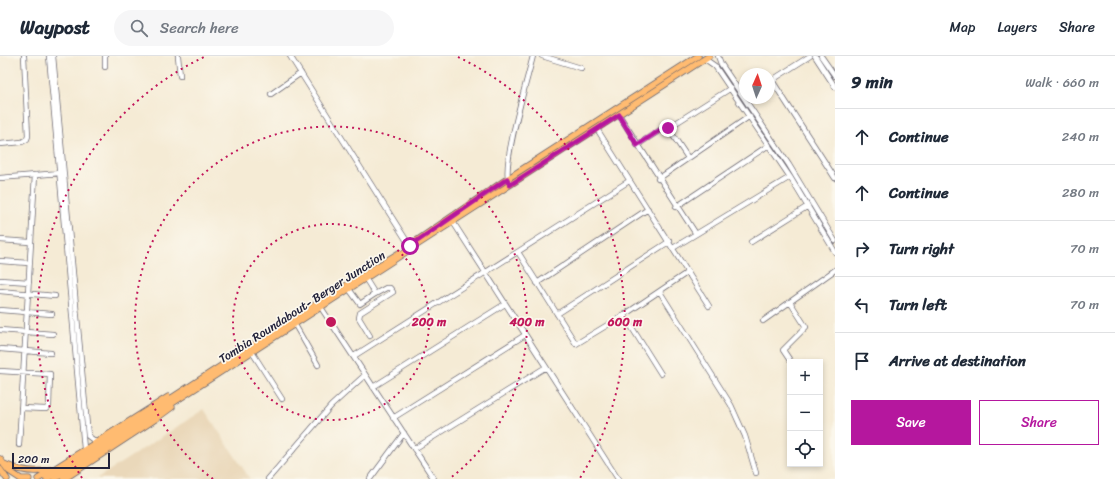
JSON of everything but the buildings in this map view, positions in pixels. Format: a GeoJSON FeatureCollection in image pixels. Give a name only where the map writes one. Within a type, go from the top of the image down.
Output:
{"type":"FeatureCollection","features":[{"type":"Feature","properties":{"kind":"main road","name":"Tombia Roundabout- Berger Junction"},"geometry":{"type":"LineString","coordinates":[[127,430],[197,382],[410,246],[507,179],[696,56]]}},
{"type":"Feature","properties":{"kind":"main road","name":"Tombia Roundabout- Berger Junction"},"geometry":{"type":"LineString","coordinates":[[127,430],[295,325],[319,305],[349,289],[707,57]]}},
{"type":"Feature","properties":{"kind":"main road"},"geometry":{"type":"LineString","coordinates":[[38,479],[154,405],[190,384],[197,382]]}},
{"type":"Feature","properties":{"kind":"main road"},"geometry":{"type":"LineString","coordinates":[[64,479],[157,418],[180,398]]}},
{"type":"Feature","properties":{"kind":"main road"},"geometry":{"type":"LineString","coordinates":[[47,479],[55,477],[127,430]]}},
{"type":"Feature","properties":{"kind":"main road"},"geometry":{"type":"LineString","coordinates":[[0,459],[7,479]]}},
{"type":"Feature","properties":{"kind":"main road"},"geometry":{"type":"LineString","coordinates":[[2,466],[30,472],[38,472],[58,467]]}},
{"type":"Feature","properties":{"kind":"main road"},"geometry":{"type":"LineString","coordinates":[[2,466],[21,479],[29,479]]}},
{"type":"Feature","properties":{"kind":"street"},"geometry":{"type":"LineString","coordinates":[[0,144],[22,142],[27,139],[28,136],[24,56]]}},
{"type":"Feature","properties":{"kind":"street"},"geometry":{"type":"LineString","coordinates":[[49,56],[84,449]]}},
{"type":"Feature","properties":{"kind":"street"},"geometry":{"type":"LineString","coordinates":[[53,56],[88,436],[96,442]]}},
{"type":"Feature","properties":{"kind":"street"},"geometry":{"type":"LineString","coordinates":[[105,56],[106,67]]}},
{"type":"Feature","properties":{"kind":"street"},"geometry":{"type":"LineString","coordinates":[[178,56],[180,76]]}},
{"type":"Feature","properties":{"kind":"street"},"geometry":{"type":"LineString","coordinates":[[290,56],[410,246]]}},
{"type":"Feature","properties":{"kind":"street"},"geometry":{"type":"LineString","coordinates":[[510,185],[507,179],[507,169],[533,56]]}},
{"type":"Feature","properties":{"kind":"street"},"geometry":{"type":"LineString","coordinates":[[542,56],[581,68]]}},
{"type":"Feature","properties":{"kind":"street"},"geometry":{"type":"LineString","coordinates":[[718,56],[721,64],[835,241]]}},
{"type":"Feature","properties":{"kind":"street"},"geometry":{"type":"LineString","coordinates":[[810,56],[777,77],[773,82],[835,178]]}},
{"type":"Feature","properties":{"kind":"street"},"geometry":{"type":"LineString","coordinates":[[814,56],[835,87]]}},
{"type":"Feature","properties":{"kind":"street"},"geometry":{"type":"LineString","coordinates":[[821,56],[835,76]]}},
{"type":"Feature","properties":{"kind":"street"},"geometry":{"type":"LineString","coordinates":[[707,57],[731,88],[769,145],[783,161],[790,177],[835,252]]}},
{"type":"Feature","properties":{"kind":"street"},"geometry":{"type":"LineString","coordinates":[[271,94],[301,73]]}},
{"type":"Feature","properties":{"kind":"street"},"geometry":{"type":"LineString","coordinates":[[637,145],[665,127],[668,128],[731,88]]}},
{"type":"Feature","properties":{"kind":"street"},"geometry":{"type":"LineString","coordinates":[[619,115],[658,179],[696,234]]}},
{"type":"Feature","properties":{"kind":"street"},"geometry":{"type":"LineString","coordinates":[[658,179],[750,116]]}},
{"type":"Feature","properties":{"kind":"street"},"geometry":{"type":"LineString","coordinates":[[668,128],[688,158]]}},
{"type":"Feature","properties":{"kind":"street"},"geometry":{"type":"LineString","coordinates":[[597,129],[629,181],[670,241],[710,306]]}},
{"type":"Feature","properties":{"kind":"street"},"geometry":{"type":"LineString","coordinates":[[676,206],[769,145]]}},
{"type":"Feature","properties":{"kind":"street"},"geometry":{"type":"LineString","coordinates":[[0,178],[60,173]]}},
{"type":"Feature","properties":{"kind":"street"},"geometry":{"type":"LineString","coordinates":[[19,445],[35,175]]}},
{"type":"Feature","properties":{"kind":"street"},"geometry":{"type":"LineString","coordinates":[[673,248],[790,177]]}},
{"type":"Feature","properties":{"kind":"street"},"geometry":{"type":"LineString","coordinates":[[354,356],[629,181]]}},
{"type":"Feature","properties":{"kind":"street"},"geometry":{"type":"LineString","coordinates":[[751,242],[808,206]]}},
{"type":"Feature","properties":{"kind":"street"},"geometry":{"type":"LineString","coordinates":[[537,283],[648,209]]}},
{"type":"Feature","properties":{"kind":"street"},"geometry":{"type":"LineString","coordinates":[[453,222],[618,479]]}},
{"type":"Feature","properties":{"kind":"street"},"geometry":{"type":"LineString","coordinates":[[0,240],[30,242]]}},
{"type":"Feature","properties":{"kind":"street"},"geometry":{"type":"LineString","coordinates":[[557,314],[670,241]]}},
{"type":"Feature","properties":{"kind":"street"},"geometry":{"type":"LineString","coordinates":[[518,252],[576,344],[660,292],[688,272]]}},
{"type":"Feature","properties":{"kind":"street"},"geometry":{"type":"LineString","coordinates":[[0,260],[29,263]]}},
{"type":"Feature","properties":{"kind":"street"},"geometry":{"type":"LineString","coordinates":[[763,321],[835,270]]}},
{"type":"Feature","properties":{"kind":"street"},"geometry":{"type":"LineString","coordinates":[[365,278],[375,294]]}},
{"type":"Feature","properties":{"kind":"street"},"geometry":{"type":"LineString","coordinates":[[0,280],[28,282]]}},
{"type":"Feature","properties":{"kind":"street"},"geometry":{"type":"LineString","coordinates":[[360,304],[388,287],[393,292],[360,313]]}},
{"type":"Feature","properties":{"kind":"street"},"geometry":{"type":"LineString","coordinates":[[349,289],[360,304],[359,318],[370,336]]}},
{"type":"Feature","properties":{"kind":"street"},"geometry":{"type":"LineString","coordinates":[[0,291],[55,296]]}},
{"type":"Feature","properties":{"kind":"street"},"geometry":{"type":"LineString","coordinates":[[660,292],[731,404],[745,436],[756,473]]}},
{"type":"Feature","properties":{"kind":"street"},"geometry":{"type":"LineString","coordinates":[[789,359],[783,350],[806,327],[790,302]]}},
{"type":"Feature","properties":{"kind":"street"},"geometry":{"type":"LineString","coordinates":[[373,387],[505,304]]}},
{"type":"Feature","properties":{"kind":"street"},"geometry":{"type":"LineString","coordinates":[[319,305],[434,479]]}},
{"type":"Feature","properties":{"kind":"street"},"geometry":{"type":"LineString","coordinates":[[0,310],[52,314]]}},
{"type":"Feature","properties":{"kind":"street"},"geometry":{"type":"LineString","coordinates":[[624,315],[661,374]]}},
{"type":"Feature","properties":{"kind":"street"},"geometry":{"type":"LineString","coordinates":[[295,325],[318,365]]}},
{"type":"Feature","properties":{"kind":"street"},"geometry":{"type":"LineString","coordinates":[[0,330],[53,334]]}},
{"type":"Feature","properties":{"kind":"street"},"geometry":{"type":"LineString","coordinates":[[393,418],[525,335]]}},
{"type":"Feature","properties":{"kind":"street"},"geometry":{"type":"LineString","coordinates":[[0,350],[51,353]]}},
{"type":"Feature","properties":{"kind":"street"},"geometry":{"type":"LineString","coordinates":[[252,352],[282,399]]}},
{"type":"Feature","properties":{"kind":"street"},"geometry":{"type":"LineString","coordinates":[[414,449],[546,367]]}},
{"type":"Feature","properties":{"kind":"street"},"geometry":{"type":"LineString","coordinates":[[0,371],[50,374],[50,403],[46,409],[21,408]]}},
{"type":"Feature","properties":{"kind":"street"},"geometry":{"type":"LineString","coordinates":[[268,479],[331,406],[365,375]]}},
{"type":"Feature","properties":{"kind":"street"},"geometry":{"type":"LineString","coordinates":[[370,479],[404,433]]}},
{"type":"Feature","properties":{"kind":"shaded area"},"geometry":{"type":"Polygon","coordinates":[[[204,409],[250,479],[96,479],[163,436],[204,409]]]}},
{"type":"Feature","properties":{"kind":"route"},"geometry":{"type":"LineString","coordinates":[[410,246],[507,179],[510,185],[619,115],[637,145],[665,127],[668,128]]}}]}
